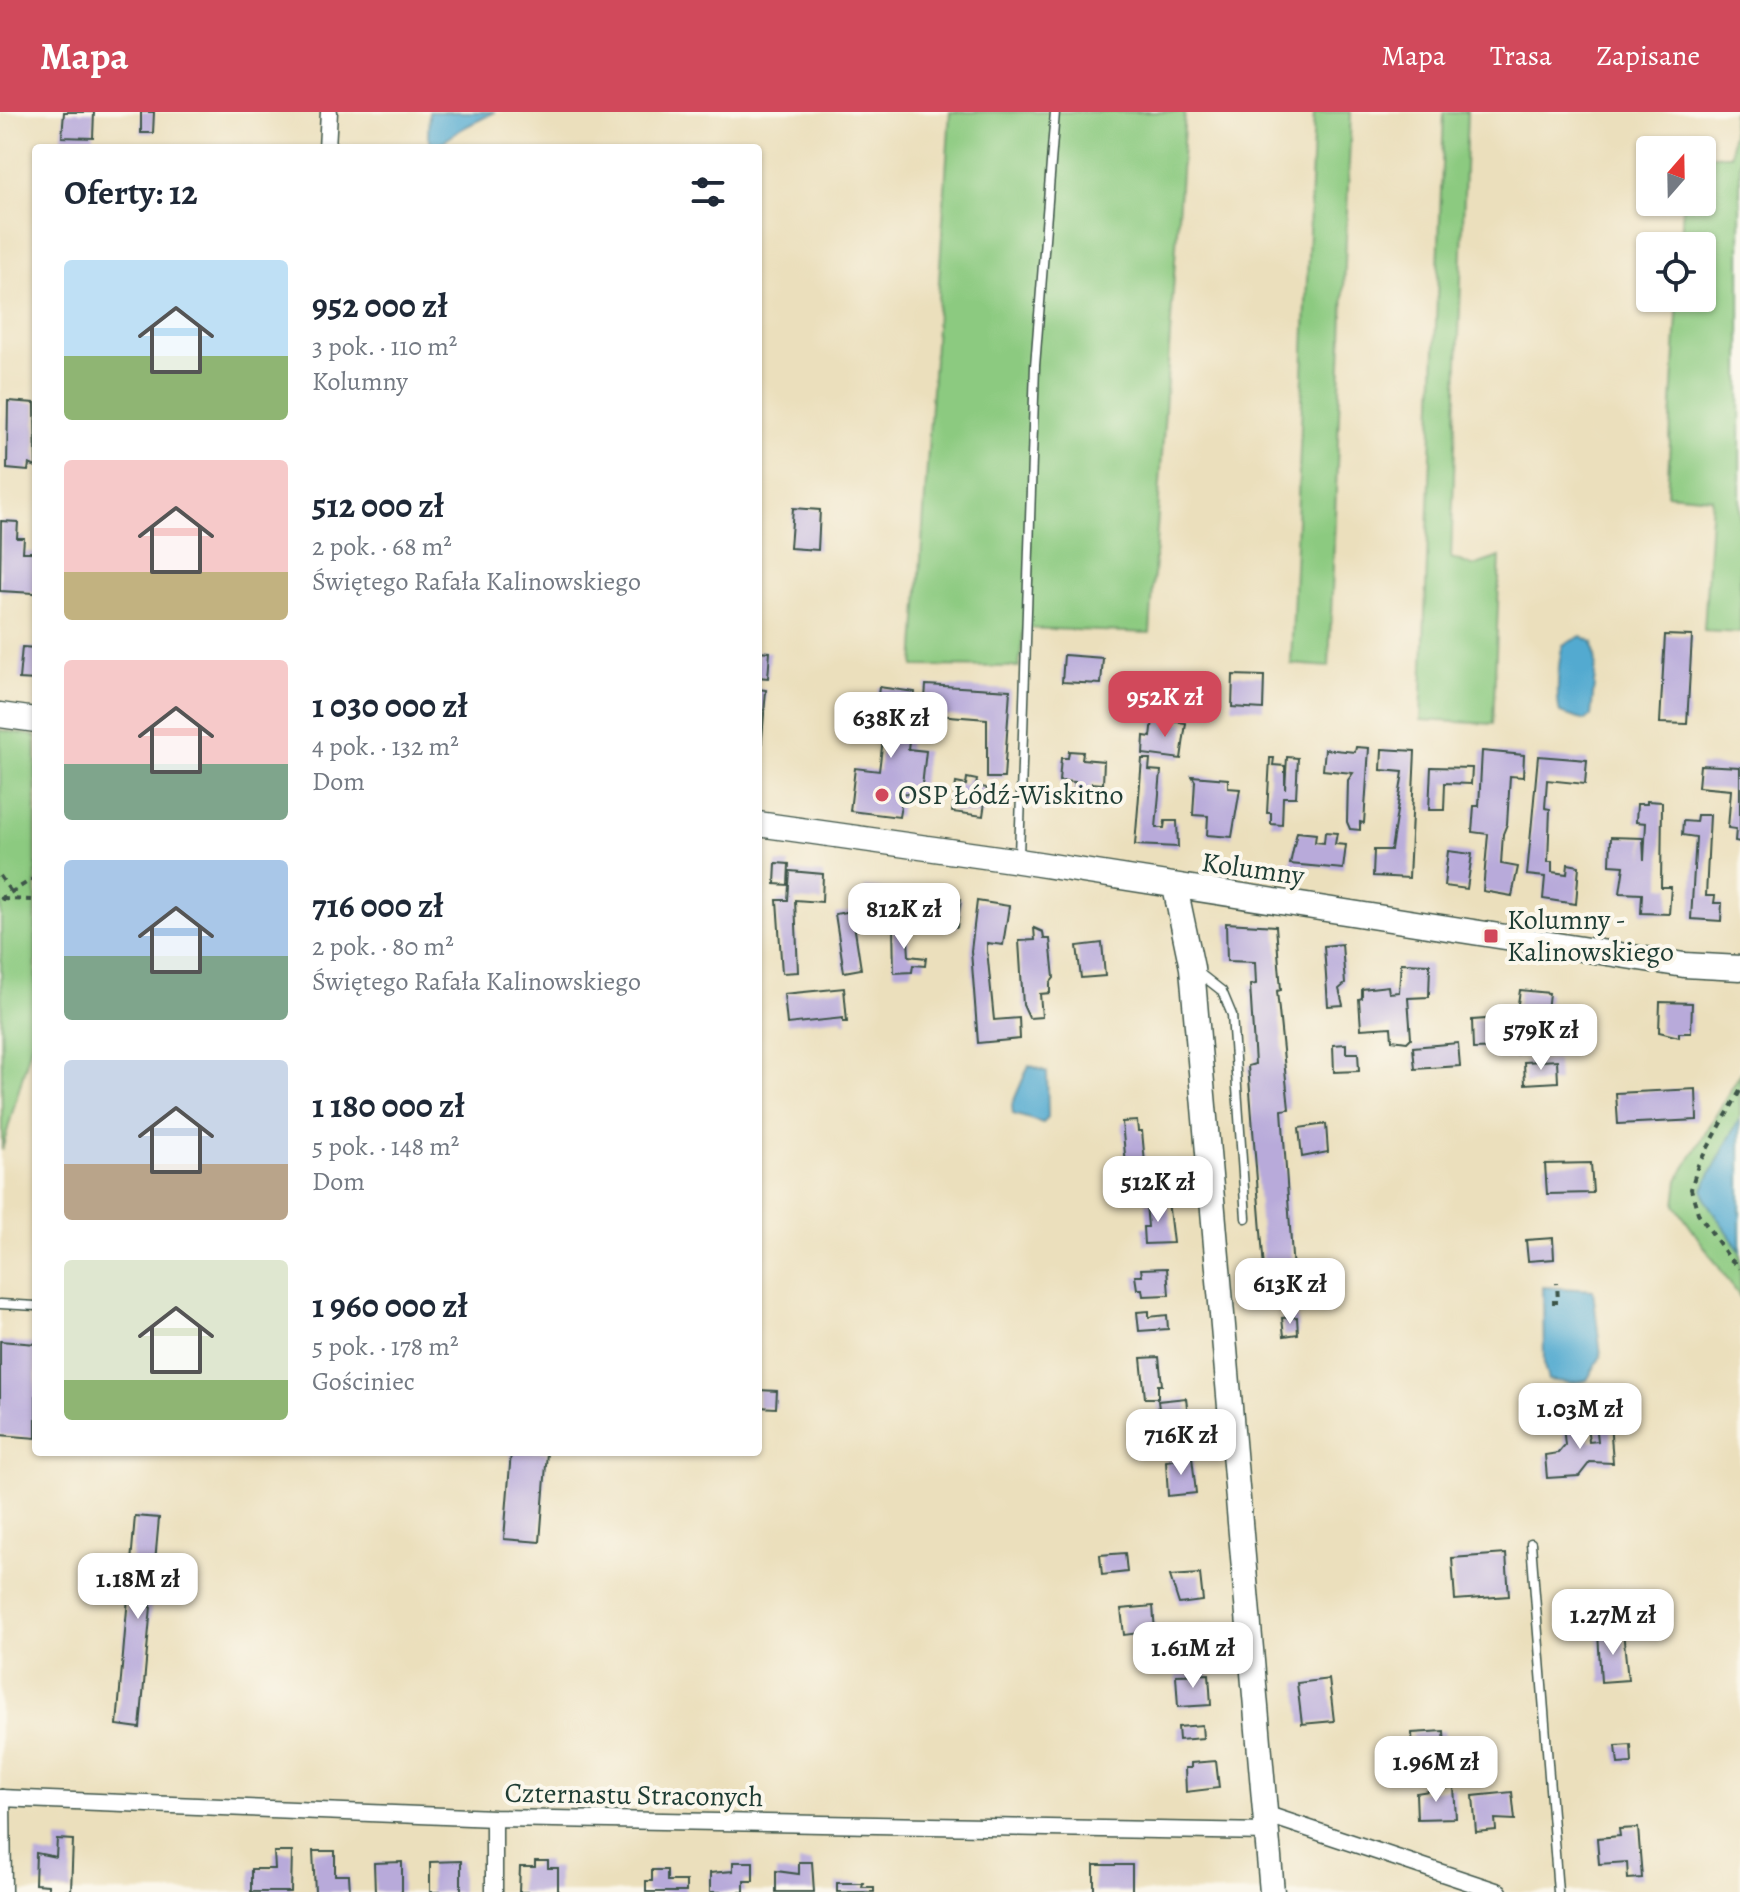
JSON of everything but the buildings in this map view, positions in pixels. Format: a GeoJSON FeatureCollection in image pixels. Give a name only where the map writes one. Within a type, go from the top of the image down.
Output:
{"type":"FeatureCollection","features":[{"type":"Feature","properties":{"kind":"street"},"geometry":{"type":"LineString","coordinates":[[327,144],[329,112]]}},
{"type":"Feature","properties":{"kind":"street"},"geometry":{"type":"LineString","coordinates":[[0,715],[32,719]]}},
{"type":"Feature","properties":{"kind":"street","name":"Kolumny"},"geometry":{"type":"LineString","coordinates":[[762,825],[1019,861],[1684,965],[1740,968]]}},
{"type":"Feature","properties":{"kind":"street"},"geometry":{"type":"LineString","coordinates":[[1175,887],[1192,968],[1272,1892]]}},
{"type":"Feature","properties":{"kind":"street"},"geometry":{"type":"LineString","coordinates":[[1,1798],[3,1892]]}},
{"type":"Feature","properties":{"kind":"street","name":"Czternastu Straconych"},"geometry":{"type":"LineString","coordinates":[[1,1798],[494,1818],[1266,1823],[1499,1892]]}},
{"type":"Feature","properties":{"kind":"street"},"geometry":{"type":"LineString","coordinates":[[494,1818],[494,1892]]}},
{"type":"Feature","properties":{"kind":"lane"},"geometry":{"type":"LineString","coordinates":[[1019,861],[1035,366],[1055,112]]}},
{"type":"Feature","properties":{"kind":"lane"},"geometry":{"type":"LineString","coordinates":[[1192,968],[1222,991],[1232,1015],[1246,1218]]}},
{"type":"Feature","properties":{"kind":"lane"},"geometry":{"type":"LineString","coordinates":[[0,1304],[32,1306]]}},
{"type":"Feature","properties":{"kind":"lane"},"geometry":{"type":"LineString","coordinates":[[1531,1543],[1558,1892]]}},
{"type":"Feature","properties":{"kind":"path"},"geometry":{"type":"LineString","coordinates":[[0,876],[11,892]]}},
{"type":"Feature","properties":{"kind":"path"},"geometry":{"type":"LineString","coordinates":[[0,899],[32,879]]}},
{"type":"Feature","properties":{"kind":"path"},"geometry":{"type":"LineString","coordinates":[[0,899],[32,900]]}},
{"type":"Feature","properties":{"kind":"path"},"geometry":{"type":"LineString","coordinates":[[1740,1091],[1698,1165],[1691,1189],[1698,1213],[1730,1259],[1740,1268]]}},
{"type":"Feature","properties":{"kind":"path"},"geometry":{"type":"LineString","coordinates":[[1557,1283],[1558,1302]]}},
{"type":"Feature","properties":{"kind":"green space"},"geometry":{"type":"Polygon","coordinates":[[[950,112],[1185,112],[1150,633],[1024,628],[1019,667],[914,666],[950,112]]]}},
{"type":"Feature","properties":{"kind":"green space"},"geometry":{"type":"Polygon","coordinates":[[[1314,112],[1351,112],[1329,667],[1291,664],[1314,112]]]}},
{"type":"Feature","properties":{"kind":"green space"},"geometry":{"type":"Polygon","coordinates":[[[1444,112],[1467,112],[1451,558],[1473,566],[1500,557],[1493,724],[1421,720],[1444,112]]]}},
{"type":"Feature","properties":{"kind":"green space"},"geometry":{"type":"Polygon","coordinates":[[[1733,112],[1740,112],[1740,633],[1704,631],[1712,498],[1667,494],[1677,312],[1716,312],[1716,232],[1682,232],[1682,216],[1716,216],[1716,155],[1731,155],[1733,112]]]}},
{"type":"Feature","properties":{"kind":"green space"},"geometry":{"type":"Polygon","coordinates":[[[0,730],[32,735],[32,1042],[2,1150],[0,730]]]}},
{"type":"Feature","properties":{"kind":"green space"},"geometry":{"type":"Polygon","coordinates":[[[1740,1074],[1740,1297],[1675,1205],[1678,1180],[1740,1074]]]}},
{"type":"Feature","properties":{"kind":"water"},"geometry":{"type":"Polygon","coordinates":[[[429,112],[495,112],[440,144],[432,144],[428,137],[429,112]]]}},
{"type":"Feature","properties":{"kind":"water"},"geometry":{"type":"Polygon","coordinates":[[[1581,636],[1593,642],[1596,664],[1591,716],[1585,721],[1560,713],[1558,698],[1563,645],[1581,636]]]}},
{"type":"Feature","properties":{"kind":"water"},"geometry":{"type":"Polygon","coordinates":[[[1029,1065],[1047,1072],[1048,1118],[1043,1123],[1013,1114],[1012,1105],[1029,1065]]]}},
{"type":"Feature","properties":{"kind":"water"},"geometry":{"type":"Polygon","coordinates":[[[1740,1118],[1740,1251],[1706,1201],[1703,1189],[1740,1118]]]}},
{"type":"Feature","properties":{"kind":"water"},"geometry":{"type":"Polygon","coordinates":[[[1543,1287],[1593,1290],[1601,1356],[1587,1380],[1571,1383],[1548,1380],[1544,1366],[1543,1287]]]}},
{"type":"Feature","properties":{"kind":"place","name":"OSP Łódź-Wiskitno"},"geometry":{"type":"Point","coordinates":[882,795]}},
{"type":"Feature","properties":{"kind":"place","name":"Kolumny - Kalinowskiego"},"geometry":{"type":"Point","coordinates":[1491,936]}}]}
